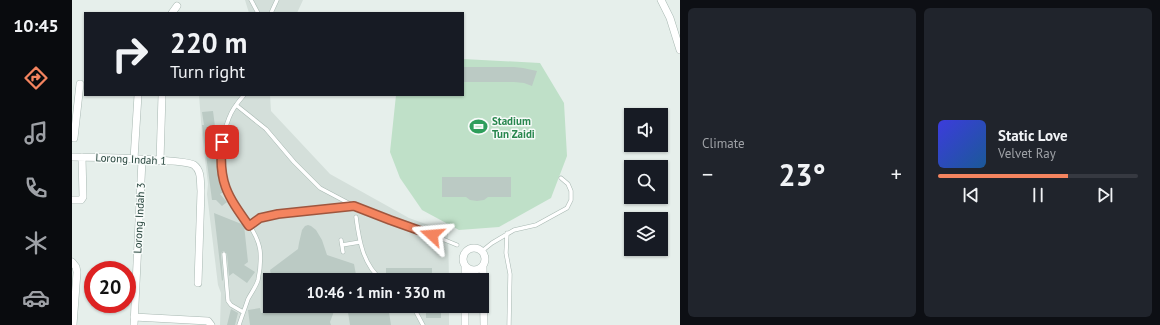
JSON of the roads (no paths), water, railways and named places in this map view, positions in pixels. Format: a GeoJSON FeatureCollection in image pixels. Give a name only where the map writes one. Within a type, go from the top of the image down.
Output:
{"type":"FeatureCollection","features":[{"type":"Feature","properties":{"kind":"street"},"geometry":{"type":"LineString","coordinates":[[661,0],[670,18],[680,50]]}},
{"type":"Feature","properties":{"kind":"street"},"geometry":{"type":"LineString","coordinates":[[173,12],[177,6]]}},
{"type":"Feature","properties":{"kind":"street"},"geometry":{"type":"LineString","coordinates":[[74,138],[74,117],[80,84]]}},
{"type":"Feature","properties":{"kind":"street"},"geometry":{"type":"LineString","coordinates":[[134,159],[138,96]]}},
{"type":"Feature","properties":{"kind":"street"},"geometry":{"type":"LineString","coordinates":[[160,161],[162,96]]}},
{"type":"Feature","properties":{"kind":"street","name":"Lorong Indah 1"},"geometry":{"type":"LineString","coordinates":[[72,157],[190,163],[195,166],[200,177],[198,283]]}},
{"type":"Feature","properties":{"kind":"street"},"geometry":{"type":"LineString","coordinates":[[72,200],[81,200],[83,197],[82,157]]}},
{"type":"Feature","properties":{"kind":"street","name":"Lorong Indah 3"},"geometry":{"type":"LineString","coordinates":[[134,325],[142,160]]}},
{"type":"Feature","properties":{"kind":"street"},"geometry":{"type":"LineString","coordinates":[[465,273],[463,258],[468,249],[477,248],[482,251],[486,257],[484,266],[484,325]]}},
{"type":"Feature","properties":{"kind":"street"},"geometry":{"type":"LineString","coordinates":[[72,262],[76,267],[77,272],[73,325]]}},
{"type":"Feature","properties":{"kind":"street"},"geometry":{"type":"LineString","coordinates":[[465,266],[474,271],[484,266]]}},
{"type":"Feature","properties":{"kind":"street"},"geometry":{"type":"LineString","coordinates":[[465,313],[465,325]]}},
{"type":"Feature","properties":{"kind":"street"},"geometry":{"type":"LineString","coordinates":[[134,317],[208,322],[211,325]]}},
{"type":"Feature","properties":{"kind":"lane"},"geometry":{"type":"LineString","coordinates":[[251,0],[257,12]]}},
{"type":"Feature","properties":{"kind":"lane"},"geometry":{"type":"LineString","coordinates":[[272,12],[277,0]]}},
{"type":"Feature","properties":{"kind":"lane"},"geometry":{"type":"LineString","coordinates":[[239,325],[243,312],[257,281],[260,250],[256,238],[228,195],[224,182],[221,158],[224,131],[229,117],[243,96]]}},
{"type":"Feature","properties":{"kind":"lane"},"geometry":{"type":"LineString","coordinates":[[236,105],[266,129],[294,162],[320,188],[354,206],[457,245]]}},
{"type":"Feature","properties":{"kind":"lane"},"geometry":{"type":"LineString","coordinates":[[482,251],[507,233],[536,225],[567,208],[571,200],[571,191],[568,184],[561,178]]}},
{"type":"Feature","properties":{"kind":"lane"},"geometry":{"type":"LineString","coordinates":[[249,226],[260,218],[278,214],[354,206]]}},
{"type":"Feature","properties":{"kind":"lane"},"geometry":{"type":"LineString","coordinates":[[356,217],[363,252],[376,273]]}},
{"type":"Feature","properties":{"kind":"lane"},"geometry":{"type":"LineString","coordinates":[[507,233],[506,253],[510,274],[509,325]]}},
{"type":"Feature","properties":{"kind":"lane"},"geometry":{"type":"LineString","coordinates":[[341,240],[343,252]]}},
{"type":"Feature","properties":{"kind":"lane"},"geometry":{"type":"LineString","coordinates":[[342,245],[360,242]]}},
{"type":"Feature","properties":{"kind":"lane"},"geometry":{"type":"LineString","coordinates":[[224,254],[228,301],[231,305],[243,312]]}},
{"type":"Feature","properties":{"kind":"lane"},"geometry":{"type":"LineString","coordinates":[[416,313],[422,325]]}},
{"type":"Feature","properties":{"kind":"place","name":"Stadium Tun Zaidi"},"geometry":{"type":"Point","coordinates":[479,127]}}]}
